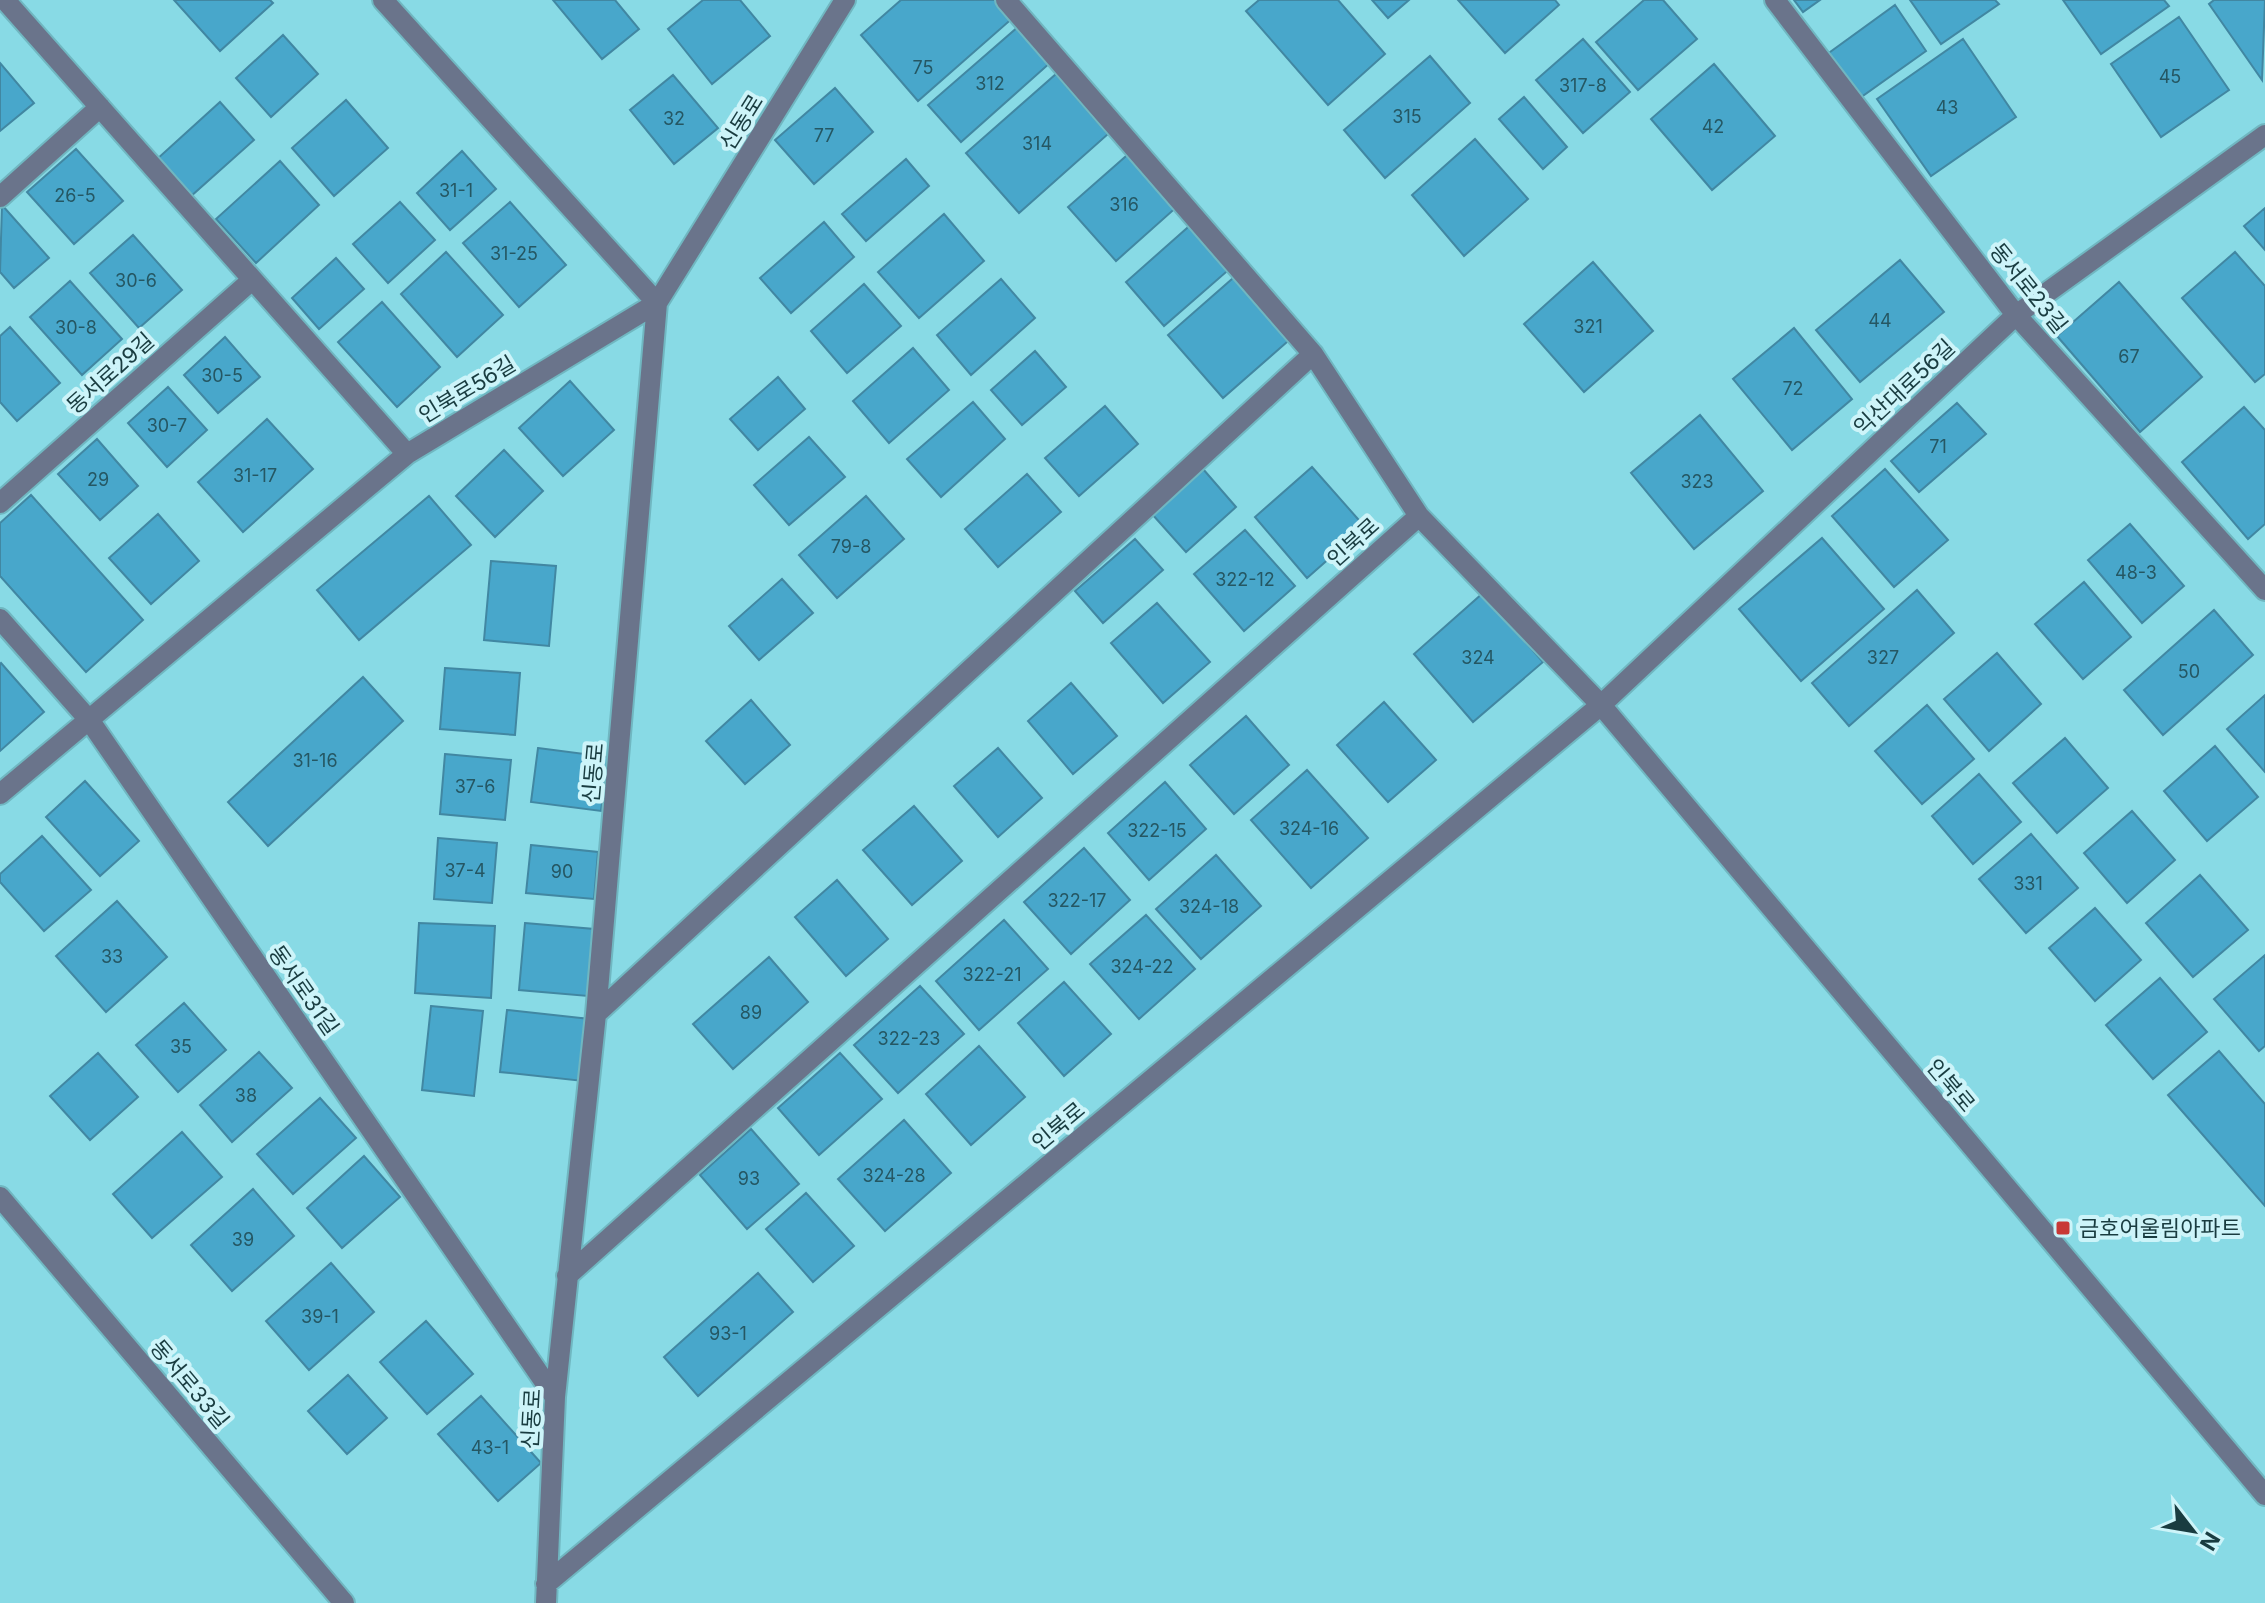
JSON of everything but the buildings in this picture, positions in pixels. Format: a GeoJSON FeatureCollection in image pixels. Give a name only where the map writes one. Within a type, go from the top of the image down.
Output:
{"type":"FeatureCollection","features":[{"type":"Feature","properties":{"kind":"street"},"geometry":{"type":"LineString","coordinates":[[5,0],[407,454]]}},
{"type":"Feature","properties":{"kind":"street"},"geometry":{"type":"LineString","coordinates":[[383,0],[657,303]]}},
{"type":"Feature","properties":{"kind":"street","name":"신동로"},"geometry":{"type":"LineString","coordinates":[[546,1593],[555,1397],[596,1014],[657,303],[845,0]]}},
{"type":"Feature","properties":{"kind":"street","name":"인북로"},"geometry":{"type":"LineString","coordinates":[[1006,0],[1313,354],[1419,516],[1601,705],[2265,1495]]}},
{"type":"Feature","properties":{"kind":"street","name":"동서로23길"},"geometry":{"type":"LineString","coordinates":[[1775,0],[2016,315],[2265,590]]}},
{"type":"Feature","properties":{"kind":"street"},"geometry":{"type":"LineString","coordinates":[[0,197],[100,107]]}},
{"type":"Feature","properties":{"kind":"street","name":"익산대로56길"},"geometry":{"type":"LineString","coordinates":[[1601,705],[2016,315],[2265,135]]}},
{"type":"Feature","properties":{"kind":"street","name":"동서로29길"},"geometry":{"type":"LineString","coordinates":[[0,503],[252,280]]}},
{"type":"Feature","properties":{"kind":"street","name":"인북로56길"},"geometry":{"type":"LineString","coordinates":[[0,794],[407,454],[657,303]]}},
{"type":"Feature","properties":{"kind":"street"},"geometry":{"type":"LineString","coordinates":[[596,1014],[1313,354]]}},
{"type":"Feature","properties":{"kind":"street","name":"인북로"},"geometry":{"type":"LineString","coordinates":[[567,1276],[1419,516]]}},
{"type":"Feature","properties":{"kind":"street","name":"동서로31길"},"geometry":{"type":"LineString","coordinates":[[0,619],[90,721],[555,1397]]}},
{"type":"Feature","properties":{"kind":"street","name":"인북로"},"geometry":{"type":"LineString","coordinates":[[546,1593],[1601,705]]}},
{"type":"Feature","properties":{"kind":"street","name":"동서로33길"},"geometry":{"type":"LineString","coordinates":[[0,1197],[344,1603]]}},
{"type":"Feature","properties":{"kind":"place","name":"금호어울림아파트"},"geometry":{"type":"Point","coordinates":[2063,1228]}}]}
